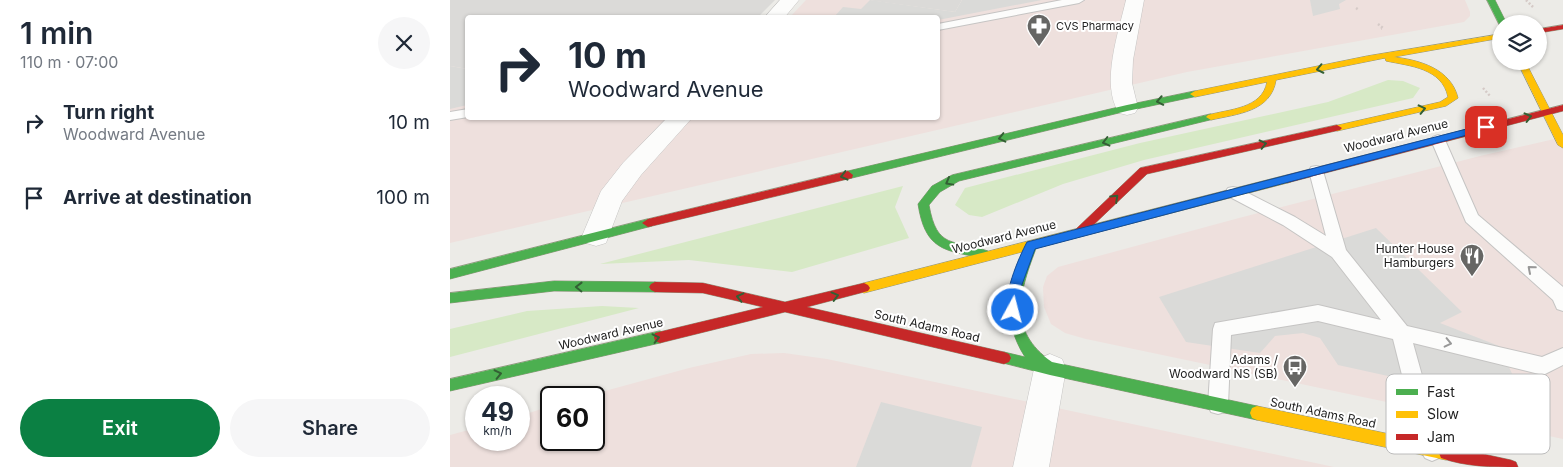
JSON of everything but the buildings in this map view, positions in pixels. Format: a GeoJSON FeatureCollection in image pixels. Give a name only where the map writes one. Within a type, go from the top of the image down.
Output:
{"type":"FeatureCollection","features":[{"type":"Feature","properties":{"kind":"main road"},"geometry":{"type":"LineString","coordinates":[[1491,0],[1498,15]]}},
{"type":"Feature","properties":{"kind":"main road"},"geometry":{"type":"LineString","coordinates":[[1547,30],[1563,27]]}},
{"type":"Feature","properties":{"kind":"main road"},"geometry":{"type":"LineString","coordinates":[[450,274],[596,236],[1127,108],[1367,59],[1492,38]]}},
{"type":"Feature","properties":{"kind":"main road"},"geometry":{"type":"LineString","coordinates":[[1079,232],[1144,171],[1443,104],[1453,98],[1451,86],[1446,81],[1418,65],[1396,59],[1367,59]]}},
{"type":"Feature","properties":{"kind":"main road"},"geometry":{"type":"LineString","coordinates":[[1525,70],[1563,145]]}},
{"type":"Feature","properties":{"kind":"main road"},"geometry":{"type":"LineString","coordinates":[[989,255],[950,248],[931,236],[924,220],[923,204],[936,189],[956,178],[1252,107],[1260,104],[1270,95],[1272,79]]}},
{"type":"Feature","properties":{"kind":"main road","name":"Woodward Avenue"},"geometry":{"type":"LineString","coordinates":[[450,385],[787,308],[1563,108]]}},
{"type":"Feature","properties":{"kind":"main road"},"geometry":{"type":"LineString","coordinates":[[1031,246],[1014,290],[1013,310],[1020,336],[1029,352],[1050,369]]}},
{"type":"Feature","properties":{"kind":"main road","name":"South Adams Road"},"geometry":{"type":"LineString","coordinates":[[450,298],[554,286],[703,288],[1050,369],[1386,441]]}},
{"type":"Feature","properties":{"kind":"main road","name":"South Adams Road"},"geometry":{"type":"LineString","coordinates":[[1447,454],[1511,467]]}},
{"type":"Feature","properties":{"kind":"street"},"geometry":{"type":"LineString","coordinates":[[776,15],[790,0]]}},
{"type":"Feature","properties":{"kind":"street"},"geometry":{"type":"LineString","coordinates":[[1127,108],[1121,83],[1123,60],[1135,0]]}},
{"type":"Feature","properties":{"kind":"street"},"geometry":{"type":"LineString","coordinates":[[596,236],[610,198],[632,169],[678,120]]}},
{"type":"Feature","properties":{"kind":"street"},"geometry":{"type":"LineString","coordinates":[[1031,467],[1050,369]]}},
{"type":"Feature","properties":{"kind":"lane"},"geometry":{"type":"LineString","coordinates":[[940,27],[1079,0]]}},
{"type":"Feature","properties":{"kind":"lane"},"geometry":{"type":"LineString","coordinates":[[450,116],[465,114]]}},
{"type":"Feature","properties":{"kind":"lane"},"geometry":{"type":"LineString","coordinates":[[1438,140],[1472,218],[1561,296],[1563,304]]}},
{"type":"Feature","properties":{"kind":"lane"},"geometry":{"type":"LineString","coordinates":[[1316,171],[1338,252]]}},
{"type":"Feature","properties":{"kind":"lane"},"geometry":{"type":"LineString","coordinates":[[1233,192],[1289,221],[1338,252],[1401,332],[1412,374]]}},
{"type":"Feature","properties":{"kind":"lane"},"geometry":{"type":"LineString","coordinates":[[1218,405],[1222,329],[1318,314],[1543,366],[1563,356]]}},
{"type":"Feature","properties":{"kind":"path"},"geometry":{"type":"LineString","coordinates":[[1526,0],[1536,10]]}},
{"type":"Feature","properties":{"kind":"shaded area"},"geometry":{"type":"Polygon","coordinates":[[[450,0],[775,0],[760,15],[465,15],[465,69],[450,66],[450,0]]]}},
{"type":"Feature","properties":{"kind":"shaded area"},"geometry":{"type":"Polygon","coordinates":[[[806,0],[867,0],[955,12],[962,0],[1465,0],[1470,12],[1470,16],[1464,22],[1187,72],[450,243],[450,66],[465,69],[465,120],[940,120],[940,15],[792,15],[806,0]]]}},
{"type":"Feature","properties":{"kind":"shaded area"},"geometry":{"type":"Polygon","coordinates":[[[867,0],[962,0],[955,12],[867,0]]]}},
{"type":"Feature","properties":{"kind":"shaded area"},"geometry":{"type":"Polygon","coordinates":[[[870,0],[955,12],[962,0],[1042,0],[940,20],[940,15],[836,15],[843,7],[861,9],[870,0]]]}},
{"type":"Feature","properties":{"kind":"shaded area"},"geometry":{"type":"Polygon","coordinates":[[[1310,0],[1346,0],[1339,4],[1340,9],[1313,16],[1310,0]]]}},
{"type":"Feature","properties":{"kind":"shaded area"},"geometry":{"type":"Polygon","coordinates":[[[450,66],[465,69],[465,105],[450,109],[450,66]]]}},
{"type":"Feature","properties":{"kind":"shaded area"},"geometry":{"type":"Polygon","coordinates":[[[1563,137],[1563,439],[1550,436],[1550,374],[1386,374],[1386,402],[1086,339],[1065,333],[1051,324],[1044,307],[1043,287],[1047,276],[1058,267],[1480,156],[1563,137]]]}},
{"type":"Feature","properties":{"kind":"shaded area"},"geometry":{"type":"Polygon","coordinates":[[[1376,228],[1462,312],[1440,323],[1499,346],[1512,374],[1386,374],[1386,376],[1338,365],[1320,338],[1303,333],[1275,336],[1260,353],[1186,342],[1159,297],[1376,228]]]}},
{"type":"Feature","properties":{"kind":"shaded area"},"geometry":{"type":"Polygon","coordinates":[[[784,353],[827,359],[1334,467],[450,467],[450,435],[465,431],[465,451],[530,451],[530,413],[540,409],[540,451],[605,451],[605,391],[689,368],[751,354],[784,353]]]}},
{"type":"Feature","properties":{"kind":"shaded area"},"geometry":{"type":"Polygon","coordinates":[[[881,402],[982,427],[971,467],[856,467],[881,402]]]}},
{"type":"Feature","properties":{"kind":"green space"},"geometry":{"type":"Polygon","coordinates":[[[1388,80],[1403,81],[1420,88],[1413,98],[1144,160],[1063,184],[982,217],[969,215],[955,205],[965,188],[1140,143],[1328,102],[1388,80]]]}},
{"type":"Feature","properties":{"kind":"green space"},"geometry":{"type":"Polygon","coordinates":[[[903,186],[895,207],[909,238],[792,272],[689,260],[600,264],[903,186]]]}},
{"type":"Feature","properties":{"kind":"green space"},"geometry":{"type":"Polygon","coordinates":[[[602,306],[639,308],[450,357],[450,329],[527,311],[602,306]]]}},
{"type":"Feature","properties":{"kind":"traffic: fast"},"geometry":{"type":"LineString","coordinates":[[1491,0],[1498,15]]}},
{"type":"Feature","properties":{"kind":"traffic: fast"},"geometry":{"type":"LineString","coordinates":[[848,175],[1127,108],[1195,94]]}},
{"type":"Feature","properties":{"kind":"traffic: fast"},"geometry":{"type":"LineString","coordinates":[[984,254],[949,246],[934,237],[925,218],[923,204],[936,189],[956,178],[1211,117]]}},
{"type":"Feature","properties":{"kind":"traffic: fast"},"geometry":{"type":"LineString","coordinates":[[450,274],[648,223]]}},
{"type":"Feature","properties":{"kind":"traffic: fast"},"geometry":{"type":"LineString","coordinates":[[1031,246],[1015,300],[1017,326],[1021,339],[1029,352],[1050,369]]}},
{"type":"Feature","properties":{"kind":"traffic: fast"},"geometry":{"type":"LineString","coordinates":[[450,298],[554,286],[655,287]]}},
{"type":"Feature","properties":{"kind":"traffic: fast"},"geometry":{"type":"LineString","coordinates":[[450,385],[660,337]]}},
{"type":"Feature","properties":{"kind":"traffic: fast"},"geometry":{"type":"LineString","coordinates":[[1004,358],[1257,413]]}},
{"type":"Feature","properties":{"kind":"traffic: slow"},"geometry":{"type":"LineString","coordinates":[[1195,94],[1367,59],[1492,38]]}},
{"type":"Feature","properties":{"kind":"traffic: slow"},"geometry":{"type":"LineString","coordinates":[[1337,128],[1443,104],[1453,98],[1451,88],[1446,80],[1438,74],[1419,65],[1389,59]]}},
{"type":"Feature","properties":{"kind":"traffic: slow"},"geometry":{"type":"LineString","coordinates":[[1526,70],[1563,145]]}},
{"type":"Feature","properties":{"kind":"traffic: slow"},"geometry":{"type":"LineString","coordinates":[[1211,117],[1240,111],[1259,103],[1266,97],[1272,79]]}},
{"type":"Feature","properties":{"kind":"traffic: slow"},"geometry":{"type":"LineString","coordinates":[[864,288],[1287,179]]}},
{"type":"Feature","properties":{"kind":"traffic: slow"},"geometry":{"type":"LineString","coordinates":[[1257,413],[1386,440]]}},
{"type":"Feature","properties":{"kind":"traffic: jam"},"geometry":{"type":"LineString","coordinates":[[1547,30],[1563,27]]}},
{"type":"Feature","properties":{"kind":"traffic: jam"},"geometry":{"type":"LineString","coordinates":[[1287,179],[1563,108]]}},
{"type":"Feature","properties":{"kind":"traffic: jam"},"geometry":{"type":"LineString","coordinates":[[1082,229],[1144,171],[1337,128]]}},
{"type":"Feature","properties":{"kind":"traffic: jam"},"geometry":{"type":"LineString","coordinates":[[648,223],[848,175]]}},
{"type":"Feature","properties":{"kind":"traffic: jam"},"geometry":{"type":"LineString","coordinates":[[655,287],[703,288],[1004,358]]}},
{"type":"Feature","properties":{"kind":"traffic: jam"},"geometry":{"type":"LineString","coordinates":[[660,337],[864,288]]}},
{"type":"Feature","properties":{"kind":"traffic: jam"},"geometry":{"type":"LineString","coordinates":[[1451,454],[1511,467]]}},
{"type":"Feature","properties":{"kind":"place","name":"CVS Pharmacy"},"geometry":{"type":"Point","coordinates":[1039,47]}},
{"type":"Feature","properties":{"kind":"place","name":"Hunter House Hamburgers"},"geometry":{"type":"Point","coordinates":[1472,277]}},
{"type":"Feature","properties":{"kind":"place","name":"Adams / Woodward NS (SB)"},"geometry":{"type":"Point","coordinates":[1295,388]}},
{"type":"Feature","properties":{"kind":"route"},"geometry":{"type":"LineString","coordinates":[[1013,310],[1014,290],[1031,246],[1486,127]]}}]}
